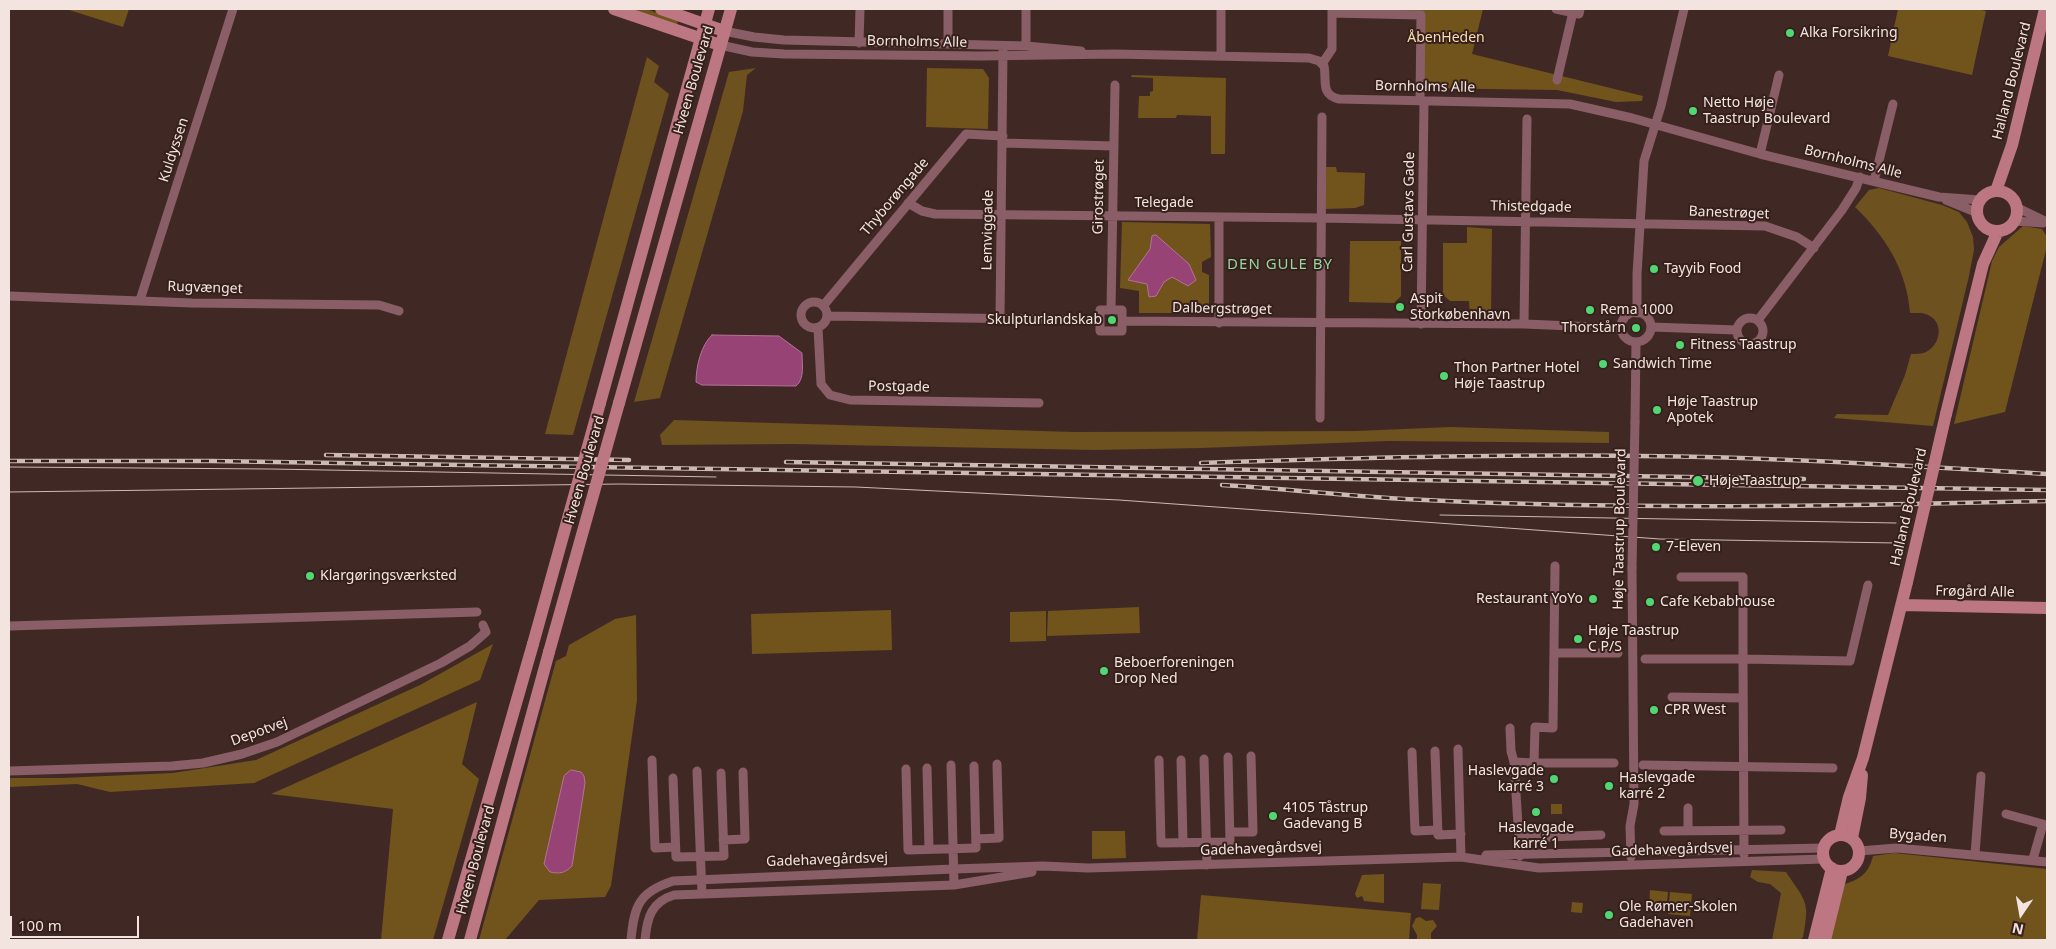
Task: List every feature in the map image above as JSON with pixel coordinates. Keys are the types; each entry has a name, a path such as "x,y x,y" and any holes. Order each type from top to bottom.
{"street":[{"name":"Kuldyssen","path":"140,300 233,9"},
{"path":"614,9 720,45"},
{"path":"661,9 724,31"},
{"name":"Hveen Boulevard","path":"448,940 533,644 709,9"},
{"name":"Hveen Boulevard","path":"470,940 730,9"},
{"path":"860,9 860,42"},
{"path":"948,9 948,44"},
{"path":"1026,9 1026,46"},
{"path":"1220,56 1221,9"},
{"path":"1556,9 1576,11 1557,80"},
{"path":"1637,312 1639,224 1644,161 1661,106 1684,9"},
{"name":"Halland Boulevard","path":"2001,191 2045,9"},
{"path":"1322,64 1332,48 1332,11"},
{"name":"Carl Gustavs Gade","path":"1332,11 1421,15 1421,324"},
{"name":"Bornholms Alle","path":"724,31 754,37 1026,46 1114,54"},
{"name":"Bornholms Alle","path":"720,45 752,52 784,54 1004,56 1114,54 1309,58 1322,64 1325,69 1326,90 1333,98 1570,104 1760,154 1874,180 1979,207"},
{"name":"Lemviggade","path":"1000,318 1003,45"},
{"path":"1760,154 1778,75"},
{"name":"Girostrøget","path":"1111,310 1114,85"},
{"path":"1874,180 1893,104"},
{"path":"1320,418 1322,117"},
{"path":"1524,324 1527,119"},
{"name":"Thyborøngade","path":"823,306 966,134 1003,140"},
{"path":"1003,140 1114,146"},
{"path":"1758,320 1814,248 1856,188 1860,177"},
{"path":"2001,191 2012,196 2017,214 2007,229 1998,231 1985,227 1981,223 1979,207 1988,193 2001,191"},
{"name":"Bornholms Alle","path":"1939,197 1979,207"},
{"name":"Telegade","path":"908,203 922,211 935,214 1422,219"},
{"path":"2017,214 2047,223"},
{"path":"1219,217 1219,323"},
{"name":"Thistedgade","path":"1422,219 1639,224"},
{"name":"Banestrøget","path":"1639,224 1765,226 1797,237 1814,248"},
{"name":"Halland Boulevard","path":"1984,264 1985,227"},
{"name":"Halland Boulevard","path":"1846,836 1849,798 1871,730 1946,414 1984,264 1998,231"},
{"name":"Rugvænget","path":"9,296 192,303 379,306 399,311"},
{"path":"816,302 823,306 827,316 825,323 818,328 806,326 801,314 810,303 816,302"},
{"path":"1100,310 1111,310 1122,310 1122,332 1100,331 1100,310"},
{"path":"1637,312 1647,317 1651,327 1645,339 1636,342 1624,337 1621,328 1624,319 1637,312"},
{"path":"827,316 1100,320"},
{"path":"1747,318 1758,320 1762,324 1764,333 1761,339 1755,343 1748,344 1742,340 1737,330 1740,322 1747,318"},
{"name":"Dalbergstrøget","path":"1122,321 1320,324 1524,324 1621,328"},
{"path":"1651,327 1737,330"},
{"name":"Postgade","path":"818,328 821,384 830,395 850,400 1039,403"},
{"name":"Høje Taastrup Boulevard","path":"1631,865 1630,826 1634,796 1632,568 1636,342"},
{"path":"1534,762 1535,727 1554,728 1555,566"},
{"path":"1681,577 1743,577 1742,766 1744,862"},
{"path":"1645,659 1850,661 1868,585"},
{"name":"Frøgård Alle","path":"1902,605 2047,608"},
{"path":"9,626 477,612"},
{"name":"Depotvej","path":"9,771 172,766 203,763 242,754 276,742 441,663 470,646 486,632 483,625"},
{"path":"1554,653 1618,653"},
{"path":"1672,697 1742,698"},
{"path":"1510,728 1520,856"},
{"path":"1458,749 1461,857"},
{"path":"1435,751 1438,835 1460,834"},
{"path":"1412,752 1415,831 1438,830"},
{"path":"1230,832 1253,832 1251,756"},
{"path":"1159,760 1161,843 1230,842 1228,757"},
{"path":"1204,759 1207,865"},
{"path":"652,760 655,848 675,847"},
{"path":"1181,760 1183,843"},
{"path":"1514,762 1614,763"},
{"path":"951,764 954,885"},
{"path":"976,839 999,838 997,764"},
{"path":"1643,765 1833,768"},
{"path":"906,769 908,850 976,848 974,766"},
{"path":"927,768 929,849"},
{"path":"697,771 702,894"},
{"path":"723,840 745,839 743,772"},
{"path":"673,778 676,857 724,856 721,773"},
{"path":"1975,854 1981,776"},
{"path":"1688,808 1688,831"},
{"path":"2006,814 2043,824 2033,859"},
{"path":"1664,831 1781,830"},
{"path":"1519,838 1601,835"},
{"path":"1824,940 1831,862 1830,839 1846,836 1857,844 1860,851 1859,858 1855,864 1831,862"},
{"name":"Bygaden","path":"1860,851 1897,848 2033,859 2047,862"},
{"name":"Gadehavegårdsvej","path":"1461,857 1475,854 1520,856 1744,850 1831,862"},
{"name":"Gadehavegårdsvej","path":"646,940 649,916 658,903 674,895 954,885 1013,874 1062,868 1461,857 1539,868 1744,862 1831,862"},
{"path":"1814,940 1831,862"},
{"name":"Gadehavegårdsvej","path":"631,940 633,919 638,904 645,895 657,887 673,881 1043,866 1062,868"}],"green space":[{"path":"66,9 129,9 123,27"},
{"path":"630,9 646,9 678,20 677,25"},
{"name":"ÅbenHeden","path":"1341,9 1483,9 1472,54 1643,96 1642,101 1616,102 1557,90 1416,88 1417,12"},
{"path":"1898,9 1976,9 1986,11 1972,75 1888,56"},
{"path":"927,68 983,69 989,78 988,129 926,127"},
{"path":"1132,75 1226,78 1225,154 1211,154 1211,116 1177,115 1176,118 1138,118 1139,96 1150,96 1150,92 1153,91 1153,78 1131,77"},
{"path":"1326,167 1336,167 1337,172 1365,173 1364,205 1355,208 1325,209"},
{"path":"1122,222 1210,224 1211,257 1202,262 1202,272 1209,275 1209,313 1139,313 1139,291 1120,288"},
{"path":"2023,226 2042,229 2047,237 2047,246 2005,412 1954,424 1992,261 1999,247"},
{"path":"1467,227 1492,229 1491,319 1470,319 1469,301 1450,301 1443,295 1443,243 1467,243"},
{"path":"1350,241 1401,241 1401,296 1394,303 1349,302"},
{"path":"1139,607 1140,633 1047,636 1048,611"},
{"path":"891,610 892,650 752,654 751,614"},
{"path":"1046,611 1046,641 1010,642 1010,612"},
{"path":"636,615 637,700 611,886 605,897 539,900 505,940 479,940 556,661 566,656 569,645 615,619"},
{"path":"493,644 480,680 254,783 110,792 77,784 9,787 9,778 62,778 173,773 256,760 420,685"},
{"path":"477,702 462,764 479,779 433,940 381,940 393,809 271,794"},
{"path":"1551,804 1562,804 1562,814 1551,814"},
{"path":"1092,831 1125,831 1126,858 1092,859"},
{"path":"1894,853 2047,869 2047,940 1827,940 1839,886 1852,882 1865,873 1873,856"},
{"path":"1384,874 1384,903 1364,901 1362,896 1357,898 1355,894 1362,875"},
{"path":"1423,883 1441,884 1439,910 1421,909"},
{"path":"1650,890 1668,892 1666,912 1649,911"},
{"path":"1670,892 1692,894 1690,916 1668,914"},
{"path":"1201,895 1411,913 1409,940 1197,940"},
{"path":"1572,902 1583,903 1582,913 1571,912"},
{"path":"1420,917 1426,921 1433,920 1437,926 1431,933 1431,940 1417,940 1417,935 1412,926 1416,918"}],"shaded area":[{"path":"647,57 659,66 654,82 669,94 573,435 545,434"},
{"path":"756,68 747,75 743,111 660,398 634,402 729,72"},
{"path":"1879,188 1942,205 1959,212 1967,222 1973,237 1974,250 1969,276 1933,426 1834,418 1837,414 1888,415 1905,375 1911,354 1923,353 1931,349 1935,345 1939,334 1937,324 1930,316 1923,313 1910,313 1904,282 1893,255 1876,230 1855,207 1869,190"},
{"path":"1156,235 1189,264 1196,280 1188,286 1172,277 1164,282 1156,296 1149,297 1147,284 1128,280 1150,249 1152,236"},
{"path":"712,335 779,336 802,353 802,371 799,383 796,386 702,385 696,382 700,357 705,344"},
{"path":"674,420 1074,432 1356,431 1451,427 1609,432 1609,443 1389,441 1095,450 792,444 662,445 660,435"},
{"path":"571,770 581,772 585,783 572,866 562,872 550,872 544,864 564,776"},
{"path":"1752,870 1786,872 1805,902 1806,916 1803,937 1800,940 1772,940 1781,893 1770,884 1758,882 1750,877"}],"tram line":[{"path":"9,467 271,469 716,477"},
{"path":"9,492 619,484 856,487 1119,500 1660,539 1896,543"},
{"path":"1440,515 1896,523"}],"railway":[{"path":"326,455 629,460"},
{"path":"1201,463 1420,457 1639,456 1792,460 2047,474"},
{"path":"9,461 211,461 2047,490"},
{"path":"786,462 1804,479"},
{"path":"1222,485 1400,499 1580,505 1814,506 2047,501"}],"place":[{"name":"Alka Forsikring","path":"1790,33"},
{"name":"Netto Høje Taastrup Boulevard","path":"1693,111"},
{"name":"Tayyib Food","path":"1654,269"},
{"name":"Aspit Storkøbenhavn","path":"1400,307"},
{"name":"Rema 1000","path":"1590,310"},
{"name":"Skulpturlandskab","path":"1112,320"},
{"name":"Thorstårn","path":"1636,328"},
{"name":"Fitness Taastrup","path":"1680,345"},
{"name":"Sandwich Time","path":"1603,364"},
{"name":"Thon Partner Hotel Høje Taastrup","path":"1444,376"},
{"name":"Høje Taastrup Apotek","path":"1657,410"},
{"name":"Høje Taastrup","path":"1698,481"},
{"name":"7-Eleven","path":"1656,547"},
{"name":"Klargøringsværksted","path":"310,576"},
{"name":"Restaurant YoYo","path":"1593,599"},
{"name":"Cafe Kebabhouse","path":"1650,602"},
{"name":"Høje Taastrup C P/S","path":"1578,639"},
{"name":"Beboerforeningen Drop Ned","path":"1104,671"},
{"name":"CPR West","path":"1654,710"},
{"name":"Haslevgade karré 3","path":"1554,779"},
{"name":"Haslevgade karré 2","path":"1609,786"},
{"name":"Haslevgade karré 1","path":"1536,812"},
{"name":"4105 Tåstrup Gadevang B","path":"1273,816"},
{"name":"Ole Rømer-Skolen Gadehaven","path":"1609,915"}],"district":[{"name":"DEN GULE BY","path":"1280,265"}]}
